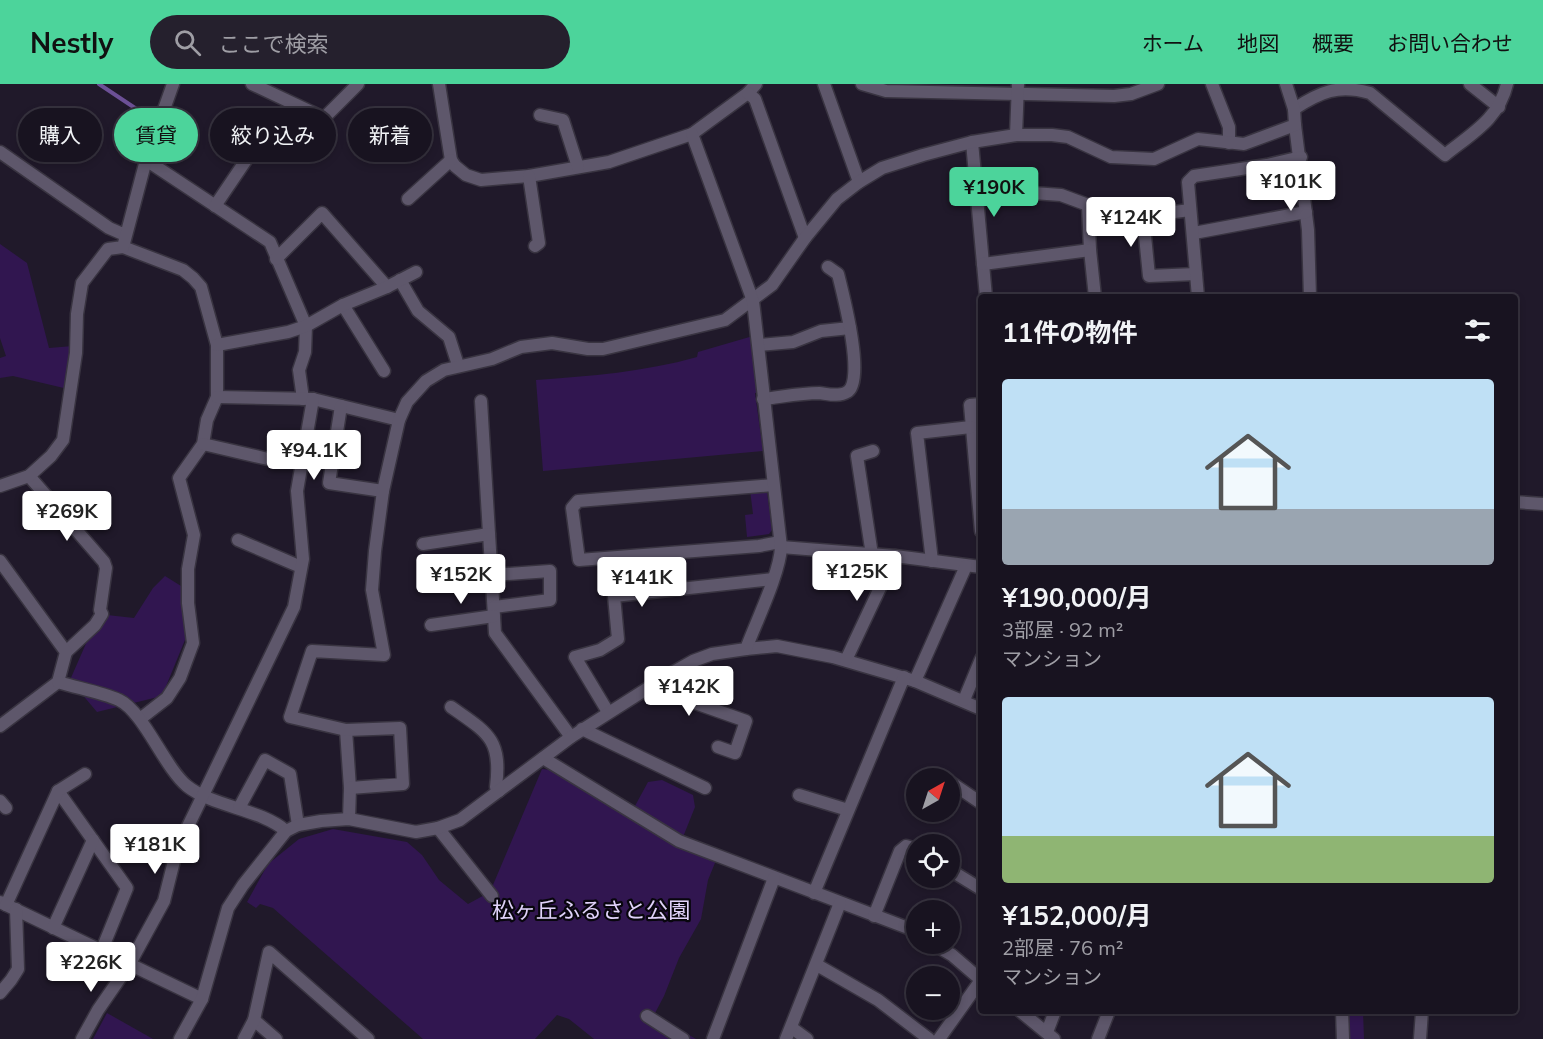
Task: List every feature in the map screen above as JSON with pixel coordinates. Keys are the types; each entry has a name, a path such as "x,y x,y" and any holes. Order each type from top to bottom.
{"street":[{"path":"164,108 173,84"},
{"path":"252,84 324,118 358,84"},
{"path":"439,84 452,160 455,166 466,175 480,180 529,176 624,158 692,134 752,88 805,238"},
{"path":"824,84 859,182"},
{"path":"862,84 886,91 1018,89 1114,96 1131,94 1154,85"},
{"path":"1212,84 1229,127 1229,143"},
{"path":"1286,84 1294,109 1300,157 1306,212 1310,294"},
{"path":"1470,84 1499,107"},
{"path":"1294,109 1322,92 1358,87 1370,93 1445,155 1480,129 1499,107 1508,84"},
{"path":"1016,135 1018,89"},
{"path":"540,115 563,120 578,167"},
{"path":"350,788 403,784 400,728 346,730 290,717 312,651 384,655 372,590 383,492 399,420 407,402 426,381 444,370 492,359 521,347 552,343 588,349 616,346 726,320 772,285 805,238 837,199 882,168 972,142 1016,135 1068,137 1111,157 1132,160 1154,159 1198,139 1253,143 1295,125"},
{"path":"692,134 753,301 781,544 781,554 773,579 746,649"},
{"path":"972,142 986,294"},
{"path":"0,152 109,228 124,241 183,270 193,278 201,287 217,345 217,397 207,420 203,444 179,478 193,528 188,569 188,603 194,643 180,678 167,698 140,720"},
{"path":"1198,294 1188,182 1194,176 1267,165 1300,157"},
{"path":"408,199 452,160"},
{"path":"0,486 29,476 51,456 63,440 76,353 77,314 82,284 108,249 124,241 145,162"},
{"path":"82,1039 98,1010 129,965 164,901 177,849 294,607 303,558 297,491 308,399 299,370 305,352 306,326 270,242 149,162"},
{"path":"215,206 245,162"},
{"path":"529,176 538,243 535,246"},
{"path":"976,189 1061,195 1088,205 1095,294"},
{"path":"1190,210 1143,216 1149,276 1196,274"},
{"path":"1194,233 1306,212"},
{"path":"276,259 322,213 387,287"},
{"path":"983,264 1090,250"},
{"path":"763,399 807,394 834,395 847,393 852,387 855,372 850,328 838,274 828,267"},
{"path":"217,345 288,332 306,326 343,305 416,272"},
{"path":"400,280 417,311 449,337 458,365"},
{"path":"343,305 384,371"},
{"path":"759,345 793,342 820,331 850,328"},
{"path":"217,397 308,399 399,420"},
{"path":"481,401 495,633 571,737"},
{"path":"978,404 970,405 978,500"},
{"path":"341,406 329,483 383,492"},
{"path":"932,561 917,433 971,427"},
{"path":"203,444 268,459"},
{"path":"872,555 857,456 873,452"},
{"path":"0,726 58,682 66,652 95,625 102,614 100,610 106,568 104,562 29,476"},
{"path":"773,484 578,501 572,508 579,560 781,544 978,567"},
{"path":"1518,501 1543,504"},
{"path":"423,544 489,534"},
{"path":"238,540 301,567"},
{"path":"846,660 896,556"},
{"path":"0,561 66,652"},
{"path":"814,893 848,810 966,566"},
{"path":"431,625 550,600 550,571 492,575"},
{"path":"608,712 575,657 600,650 618,639 614,596 773,579"},
{"path":"180,1039 202,999 228,908 243,885 286,831 298,825 349,819 416,832 438,828 460,820 582,729 693,661 712,654 777,646 846,660 910,679 978,707"},
{"path":"964,700 978,666"},
{"path":"58,682 121,701 140,720 185,785 204,797 238,808 286,831"},
{"path":"650,687 746,721 735,753 718,747"},
{"path":"451,707 489,737 496,751 498,768 496,787 499,791"},
{"path":"582,729 705,788"},
{"path":"346,730 350,788 349,819"},
{"path":"543,758 679,841 906,927"},
{"path":"238,808 265,760 290,774 298,825"},
{"path":"0,993 18,969 7,905 58,791 85,774"},
{"path":"960,789 978,801"},
{"path":"58,791 128,888 101,952"},
{"path":"799,795 848,810"},
{"path":"438,828 492,896"},
{"path":"53,928 93,840"},
{"path":"874,916 900,851 906,846"},
{"path":"960,876 978,887"},
{"path":"713,1039 774,878"},
{"path":"807,1039 789,1033 840,903"},
{"path":"7,905 202,999"},
{"path":"244,1039 254,1020 269,952 368,1039"},
{"path":"950,954 978,977"},
{"path":"817,965 878,1000 929,1039"},
{"path":"939,1039 978,984"},
{"path":"1024,1014 1051,1036 1055,1014"},
{"path":"1098,1039 1108,1014"},
{"path":"1342,1014 1343,1039"},
{"path":"1420,1039 1422,1014"},
{"path":"646,1016 683,1039"},
{"path":"254,1020 276,1039"}],"green space":[{"path":"0,244 27,263 49,348 73,346 68,389 13,376 0,378 0,358 6,356 0,338"},
{"path":"753,336 759,393 755,393 763,451 543,471 536,380 597,375 657,366 697,357 698,352"},
{"path":"763,489 767,492 772,530 769,534 747,537 745,515 753,514 750,490"},
{"path":"165,576 181,586 187,635 162,696 97,712 70,680 88,639 107,615 134,618 153,588"},
{"name":"松ヶ丘ふるさと公園","path":"542,769 551,770 629,817 648,782 662,780 693,795 695,807 683,837 719,853 708,880 701,919 679,958 654,1015 696,1039 594,1039 569,1019 557,1015 535,1039 423,1039 273,908 260,904 256,908 247,902 268,864 299,839 333,829 407,842 422,855 439,880 468,904 490,892"},
{"path":"107,1013 153,1039 93,1039"},
{"path":"1347,1014 1363,1014 1364,1039 1348,1039"}],"waterway":[{"path":"99,84 135,108"}]}
